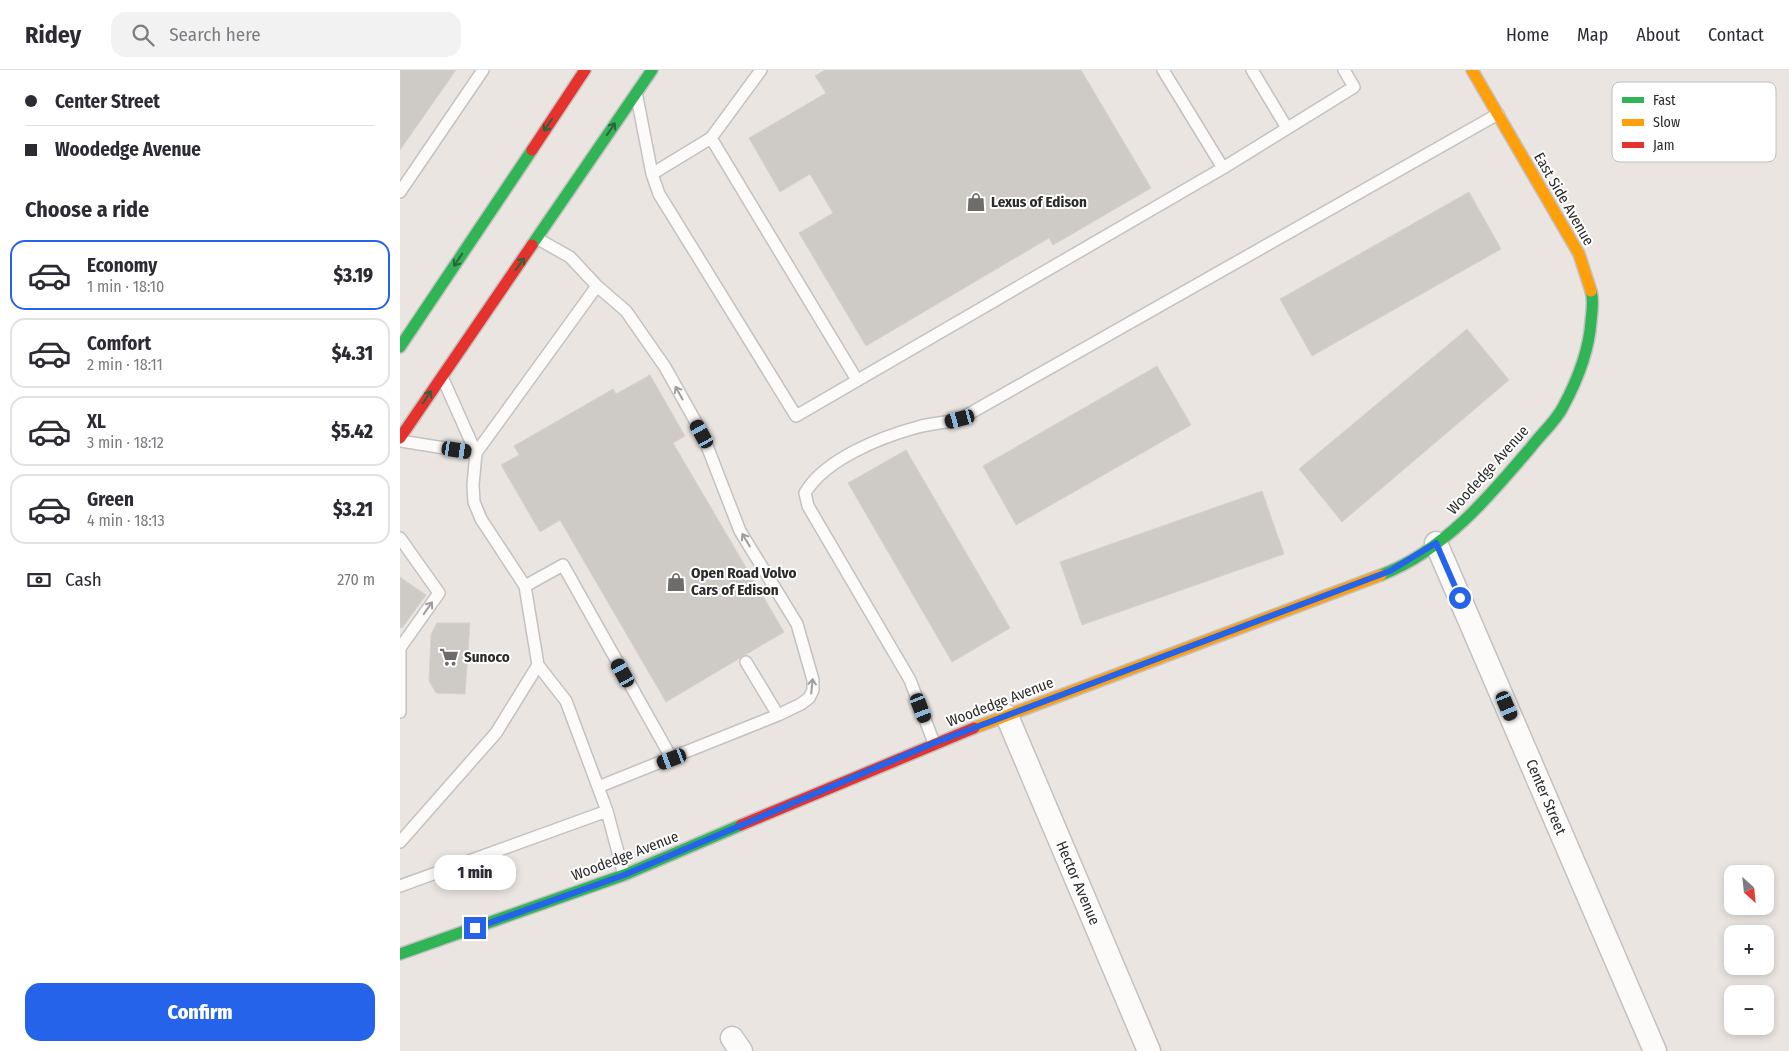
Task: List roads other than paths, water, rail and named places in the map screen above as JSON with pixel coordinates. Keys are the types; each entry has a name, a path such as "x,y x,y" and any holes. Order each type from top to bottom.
{"main road":[{"path":"400,347 585,70"},
{"path":"400,439 441,376 538,239 652,70"},
{"name":"East Side Avenue","path":"1472,70 1578,254 1593,299 1590,338 1577,376 1562,409"},
{"name":"Woodedge Avenue","path":"400,954 624,875 934,743 1390,571 1436,543 1467,520 1506,477 1562,409"}],"street":[{"name":"Center Street","path":"1436,543 1656,1051"},
{"name":"Hector Avenue","path":"1007,716 1149,1051"}],"lane":[{"path":"400,192 483,70"},
{"path":"652,174 712,138 761,70"},
{"path":"1163,70 1223,168"},
{"path":"1252,70 1287,128"},
{"path":"636,93 652,174 659,194 796,416 1223,168 1354,86 1344,70"},
{"path":"934,743 910,680 808,506 806,493 813,479 836,462 880,439 920,426 939,425 960,419 1498,114"},
{"path":"712,138 857,380"},
{"path":"538,239 570,257 626,311 665,367 702,434 740,531 797,624 813,680 813,690 809,698 801,704 672,759 598,787"},
{"path":"598,286 476,453 472,485 474,502 481,519 525,586 538,665 566,701 598,787 624,875"},
{"path":"400,319 416,322"},
{"path":"441,376 476,453"},
{"path":"400,439 476,453"},
{"path":"400,538 439,593 400,648 400,712"},
{"path":"525,586 563,565 672,759"},
{"path":"746,662 778,715"},
{"path":"400,842 496,733 538,665"},
{"path":"400,886 606,811"}],"place":[{"name":"Lexus of Edison","path":"976,202"},
{"name":"Open Road Volvo Cars of Edison","path":"676,582"},
{"name":"Sunoco","path":"449,657"}]}
